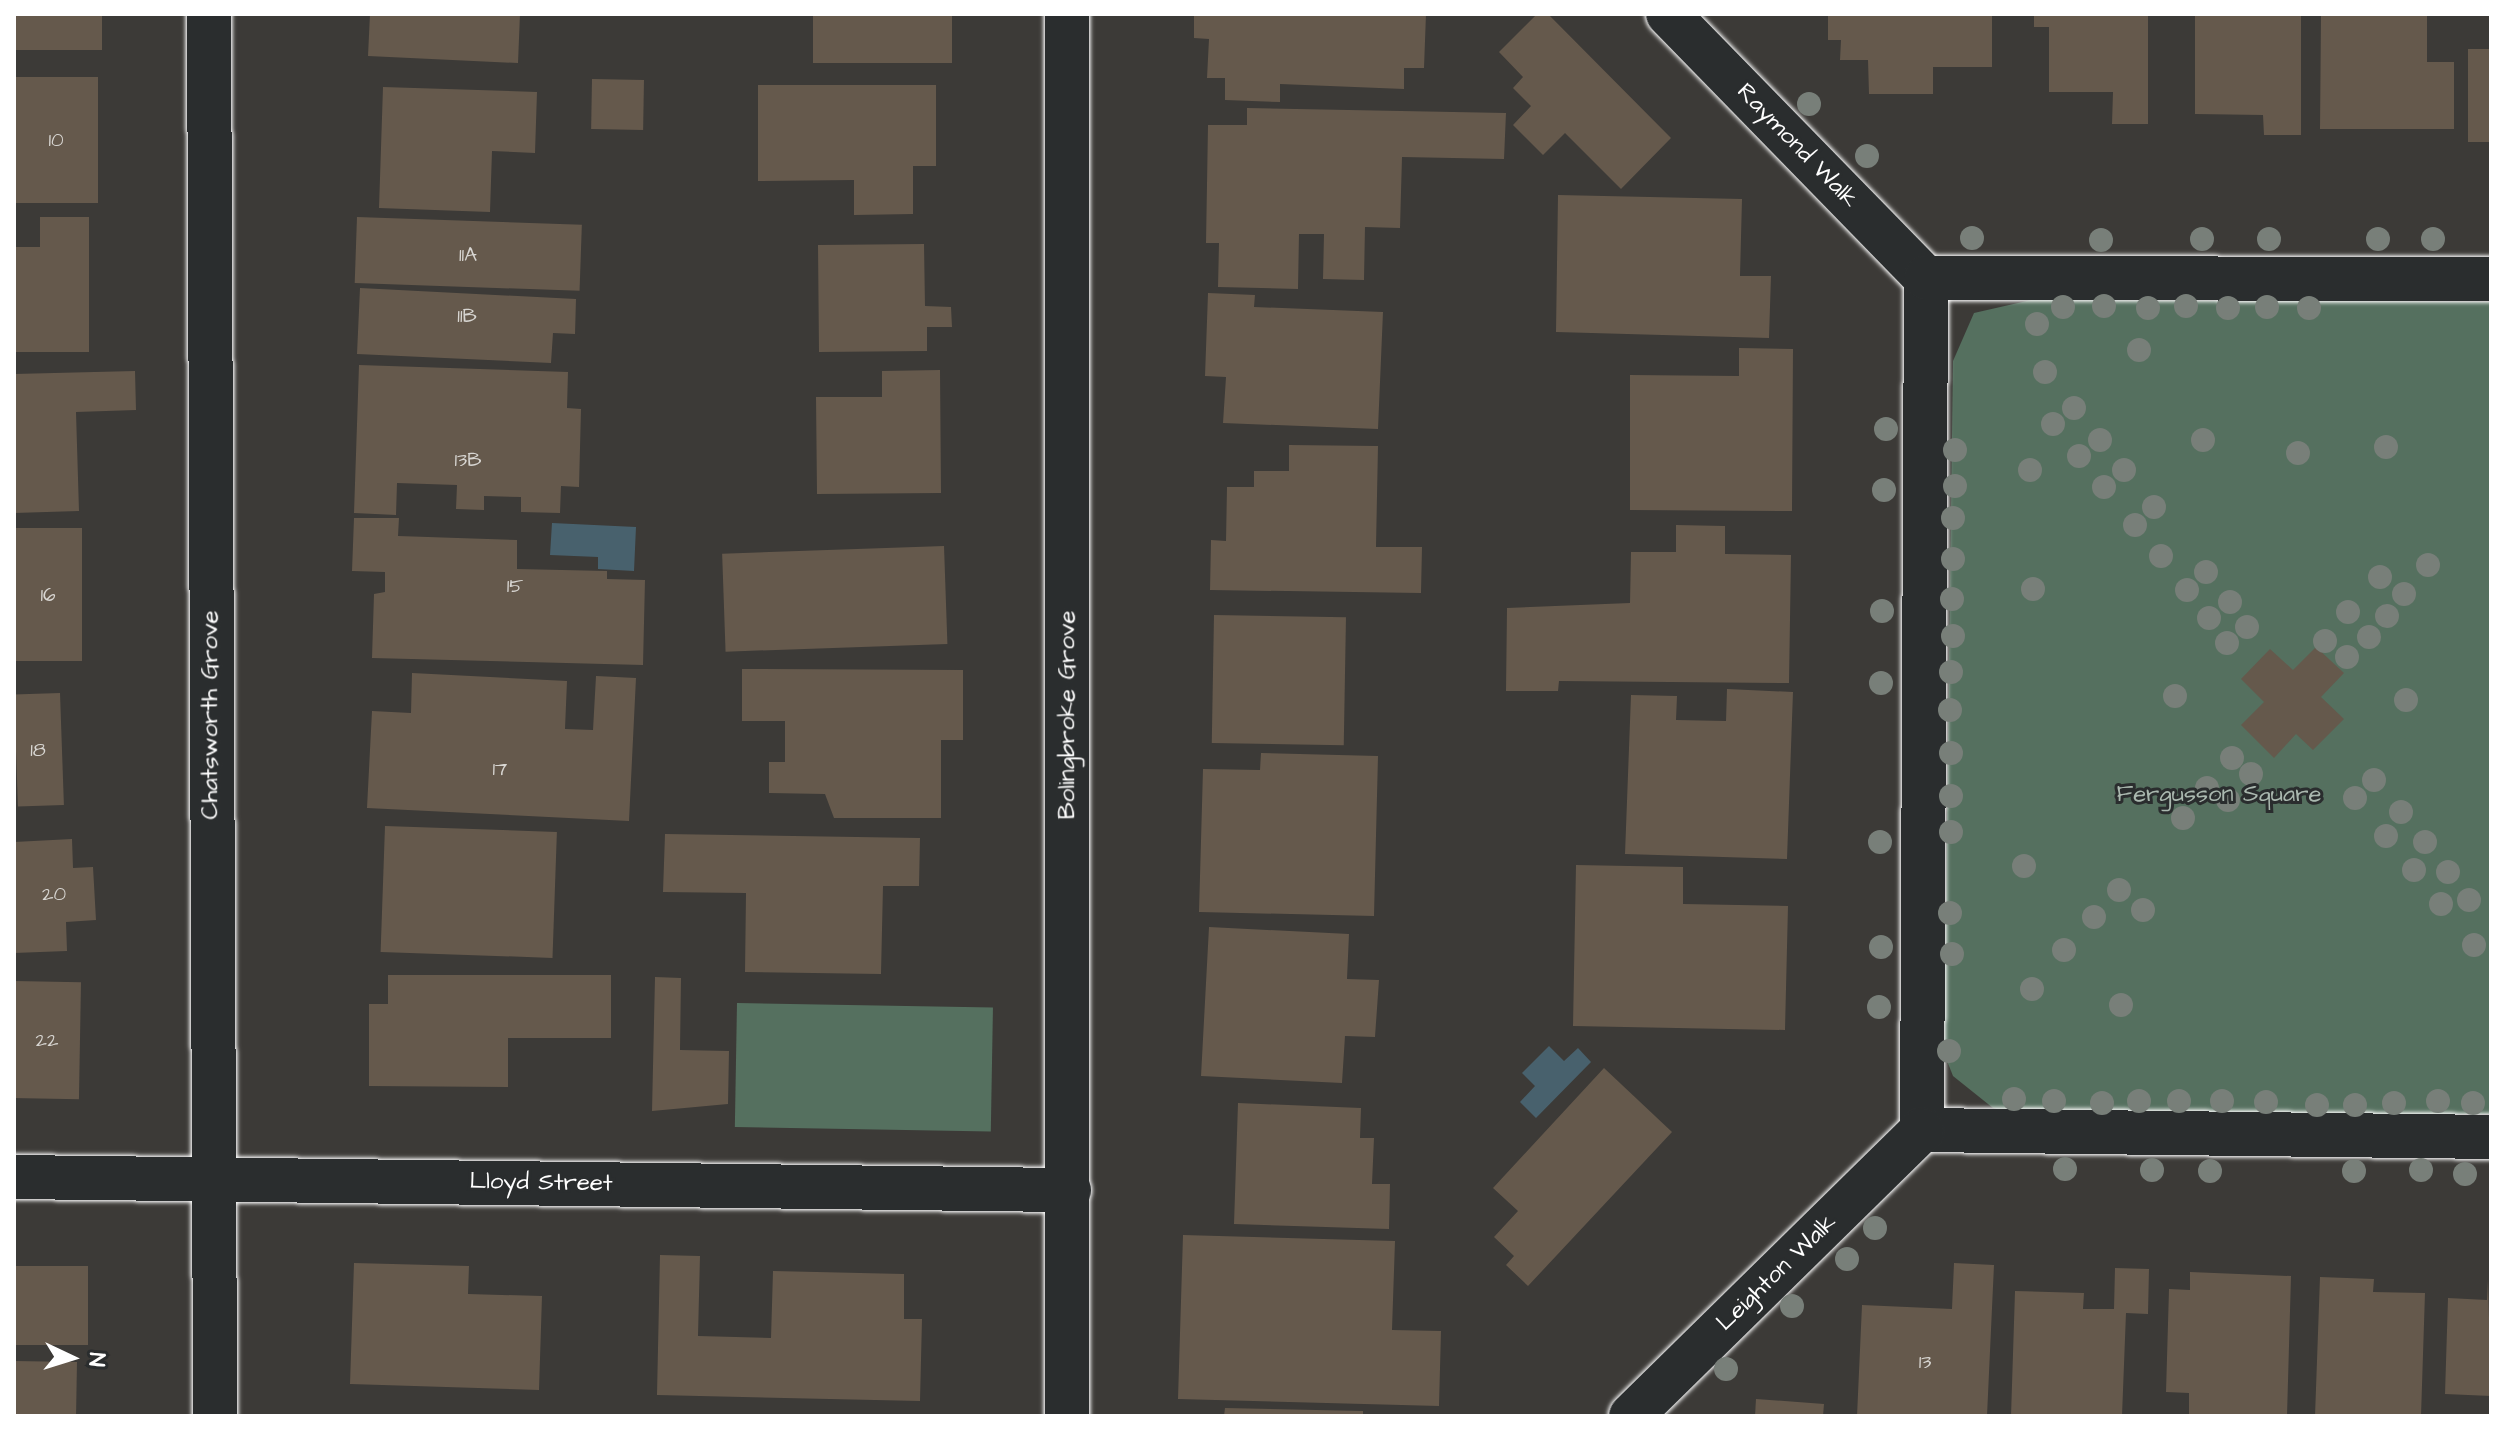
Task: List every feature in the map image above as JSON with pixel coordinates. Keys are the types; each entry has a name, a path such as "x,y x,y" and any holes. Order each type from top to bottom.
{"street":[{"name":"Chatsworth Grove","path":"209,14 215,1416"},
{"name":"Bolingbroke Grove","path":"1067,14 1067,1416"},
{"name":"Raymond Walk","path":"1668,14 1926,278"},
{"path":"2491,279 1926,278 1922,1130 2491,1137"},
{"name":"Leighton Walk","path":"1631,1416 1922,1130"},
{"name":"Lloyd Street","path":"14,1177 1069,1190"}],"green space":[{"name":"Fergusson Square","path":"2031,300 2491,302 2491,1114 2018,1115 1993,1108 1953,1076 1944,1053 1953,361 1974,313"},
{"path":"737,1003 993,1007 991,1131 735,1127"}],"water":[{"path":"552,523 636,527 634,571 598,569 598,557 550,555"},
{"path":"1549,1046 1564,1061 1578,1048 1591,1062 1536,1118 1520,1102 1535,1086 1522,1073"}],"building":[{"path":"14,14 102,14 102,50 14,50"},
{"path":"370,14 520,14 518,63 368,56"},
{"path":"813,14 952,14 952,63 813,63"},
{"path":"1194,14 1426,14 1424,68 1404,68 1404,89 1280,84 1280,102 1225,100 1225,78 1207,78 1209,39 1194,38"},
{"path":"1537,14 1548,14 1671,138 1621,189 1565,133 1543,155 1513,125 1531,106 1513,88 1523,77 1499,52"},
{"path":"1828,14 1992,14 1992,67 1933,67 1933,94 1869,94 1868,60 1840,60 1841,40 1828,40"},
{"path":"2034,14 2148,14 2148,124 2112,124 2113,92 2049,92 2049,27 2034,27"},
{"path":"2195,14 2301,14 2301,135 2264,135 2263,115 2195,114"},
{"path":"2321,14 2427,14 2427,62 2454,62 2454,129 2320,129"},
{"path":"2468,49 2491,49 2491,142 2468,142"},
{"path":"14,77 98,77 98,203 14,203"},
{"path":"592,79 644,80 643,130 591,129"},
{"path":"758,85 936,85 936,166 913,166 913,214 854,215 854,180 758,181"},
{"path":"383,87 537,92 535,153 492,151 490,212 379,208"},
{"path":"1247,108 1506,113 1504,159 1402,157 1400,228 1365,227 1364,280 1323,279 1324,234 1299,234 1298,289 1218,287 1219,243 1206,243 1208,125 1247,125"},
{"path":"1558,195 1742,199 1740,276 1771,276 1769,338 1556,332"},
{"path":"40,217 89,217 89,352 14,352 14,247 40,247"},
{"path":"357,217 582,225 580,291 355,283"},
{"path":"924,244 925,306 951,307 952,327 927,327 927,351 819,352 818,245"},
{"path":"360,288 576,299 575,334 553,333 551,363 357,354"},
{"path":"1208,293 1255,295 1254,307 1383,312 1378,429 1223,423 1226,377 1205,376"},
{"path":"1739,348 1793,349 1792,511 1630,510 1630,375 1739,376"},
{"path":"359,365 568,372 567,408 581,409 579,487 561,486 560,513 521,512 521,497 484,496 484,510 456,509 457,485 397,483 396,515 354,513"},
{"path":"940,370 941,493 817,494 816,397 882,397 882,371"},
{"path":"135,371 136,410 76,412 79,511 14,513 14,374"},
{"path":"1289,445 1378,446 1376,547 1422,547 1421,593 1210,590 1211,540 1226,541 1227,487 1254,487 1254,471 1289,471"},
{"path":"354,518 399,518 398,536 517,540 517,569 607,571 607,579 645,580 643,665 372,658 374,594 385,592 385,572 352,571"},
{"path":"1676,525 1725,526 1725,554 1791,555 1789,683 1559,681 1558,691 1506,691 1507,608 1630,603 1631,552 1676,552"},
{"path":"14,528 82,528 82,661 14,661"},
{"path":"944,546 947,644 726,652 722,554"},
{"path":"1214,615 1346,617 1344,745 1212,743"},
{"path":"2316,647 2344,673 2321,697 2344,719 2313,750 2296,734 2274,758 2241,725 2264,702 2241,679 2270,649 2293,670"},
{"path":"742,669 963,670 963,740 941,740 941,818 834,818 825,794 769,793 769,762 785,762 785,721 742,721"},
{"path":"412,673 567,681 565,729 593,730 596,676 636,678 629,821 367,808 372,711 411,713"},
{"path":"1727,689 1793,692 1787,859 1625,854 1631,695 1677,696 1676,720 1726,721"},
{"path":"60,693 64,805 18,807 14,695"},
{"path":"1261,753 1378,756 1374,916 1199,912 1203,769 1260,770"},
{"path":"385,826 557,832 552,958 381,952"},
{"path":"665,834 920,838 919,886 883,886 881,974 745,972 746,893 663,892"},
{"path":"72,839 73,868 93,867 96,920 66,922 67,951 14,953 14,842"},
{"path":"1576,865 1683,867 1683,904 1788,906 1785,1030 1573,1026"},
{"path":"1209,927 1349,934 1347,979 1379,980 1375,1037 1345,1036 1342,1083 1201,1076"},
{"path":"388,975 611,975 611,1038 508,1038 508,1087 369,1086 369,1004 388,1004"},
{"path":"655,977 681,978 680,1050 729,1051 728,1104 652,1111"},
{"path":"14,981 81,982 79,1099 14,1098"},
{"path":"1604,1068 1672,1132 1528,1286 1506,1265 1514,1256 1494,1237 1518,1211 1493,1188"},
{"path":"1238,1103 1361,1108 1360,1138 1374,1138 1372,1184 1390,1184 1389,1229 1234,1224"},
{"path":"1183,1235 1395,1241 1392,1330 1441,1331 1439,1406 1178,1399"},
{"path":"660,1255 700,1256 698,1336 771,1338 773,1271 904,1274 904,1319 922,1319 920,1401 657,1395"},
{"path":"354,1263 469,1266 468,1294 542,1296 539,1390 350,1384"},
{"path":"1954,1263 1994,1265 1987,1416 1857,1416 1862,1305 1952,1309"},
{"path":"14,1266 88,1266 88,1345 14,1345"},
{"path":"2115,1268 2149,1269 2148,1314 2126,1313 2122,1416 2011,1416 2015,1291 2084,1293 2083,1309 2114,1309"},
{"path":"2190,1272 2291,1276 2287,1416 2189,1416 2189,1393 2166,1392 2169,1289 2190,1290"},
{"path":"2320,1277 2374,1279 2373,1292 2425,1293 2421,1416 2315,1416"},
{"path":"2488,1279 2491,1396 2445,1394 2448,1298 2487,1300"},
{"path":"14,1361 77,1362 76,1416 14,1416"},
{"path":"1756,1399 1824,1404 1823,1416 1755,1416"},
{"path":"1225,1408 1363,1411 1363,1416 1224,1416"}]}
